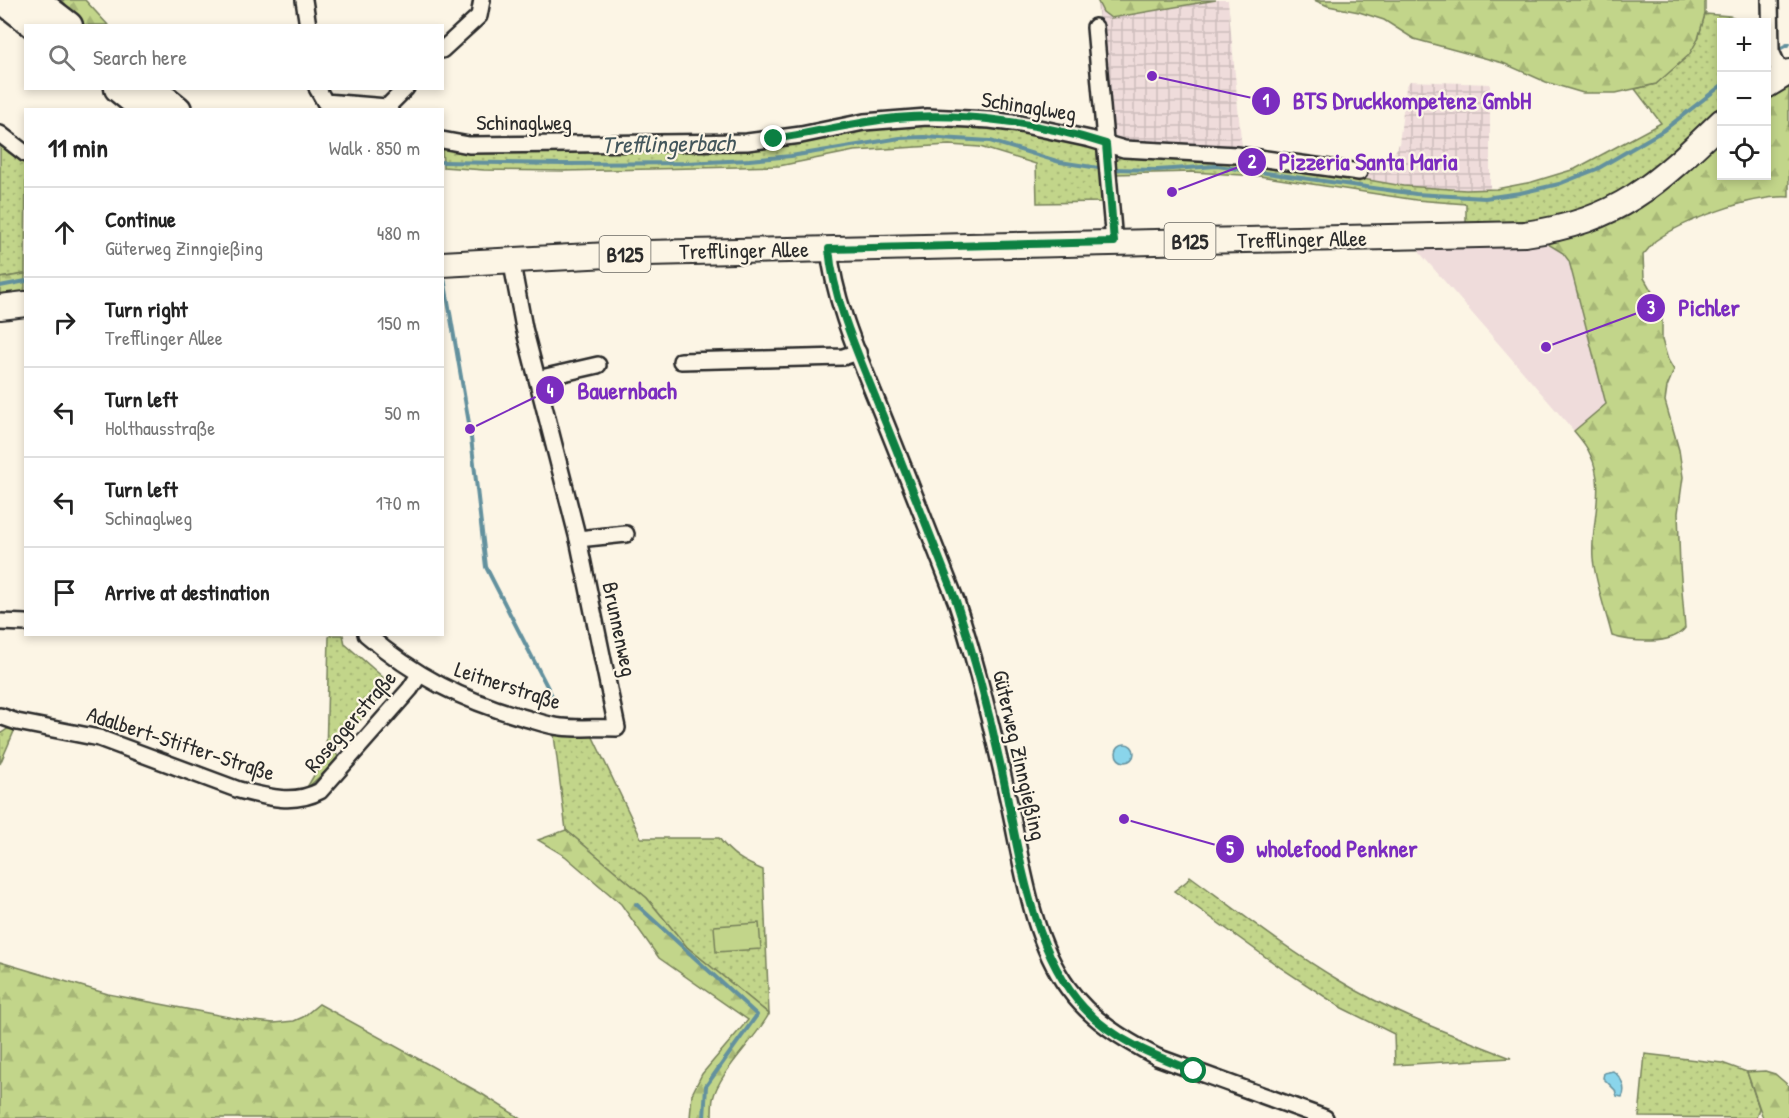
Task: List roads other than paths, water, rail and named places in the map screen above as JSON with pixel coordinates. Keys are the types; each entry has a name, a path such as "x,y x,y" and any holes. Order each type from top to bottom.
{"highway":[{"path":"4,0 34,24"},
{"path":"34,0 66,24"},
{"path":"56,0 68,24"},
{"path":"121,90 144,108"},
{"path":"152,90 175,108"}],"main road":[{"name":"Trefflinger Allee","path":"444,264 646,253 830,253 1114,242 1494,236 1550,231 1588,220 1631,200 1671,170 1717,126"},
{"path":"0,307 24,304"}],"street":[{"path":"304,0 308,24"},
{"path":"444,48 479,16 482,0"},
{"path":"1770,0 1777,70"},
{"path":"1095,27 1114,242"},
{"path":"319,90 325,102 388,108 404,90"},
{"name":"Schinaglweg","path":"444,140 469,145 747,142 801,135 864,122 927,117 990,120 1055,131 1106,151 1124,149 1197,152 1271,158 1359,172"},
{"path":"0,134 24,152"},
{"name":"Güterweg Zinngießing","path":"830,253 836,290 858,352 965,628 998,755 1037,923 1049,955 1067,987 1085,1010 1107,1028 1157,1057 1325,1118"},
{"name":"Brunnenweg","path":"511,259 524,328 578,539 617,728"},
{"path":"681,361 843,357 858,352"},
{"path":"537,379 598,365"},
{"path":"578,539 626,534"},
{"path":"0,622 24,622"},
{"name":"Leitnerstraße","path":"368,636 390,655 419,675 477,702 507,713 560,727 617,728"},
{"name":"Roseggerstraße","path":"313,795 320,791 410,689 419,675"},
{"name":"Adalbert-Stifter-Straße","path":"1,718 99,738 131,748 215,783 263,797 288,799 313,795"}],"water":[{"path":"1125,744 1131,747 1134,753 1131,759 1125,762 1119,759 1116,753 1119,747"},
{"path":"1613,1071 1622,1083 1624,1090 1622,1097 1617,1096 1615,1090 1603,1078 1604,1073"}],"waterway":[{"name":"Trefflingerbach","path":"1775,51 1789,44"},
{"name":"Trefflingerbach","path":"1112,169 1157,170 1217,166 1416,194 1485,198 1559,184 1597,169 1664,130 1717,89"},
{"name":"Trefflingerbach","path":"444,162 565,164 749,160 791,156 900,138 924,137 990,141 1060,162 1105,169"},
{"path":"444,278 470,429 486,567 553,698"},
{"name":"Trefflingerbach","path":"0,286 24,281"},
{"path":"636,904 757,1015 706,1086 704,1118"}],"place":[{"name":"BTS Druckkompetenz GmbH","path":"1152,76"},
{"name":"Pizzeria Santa Maria","path":"1172,192"},
{"name":"Pichler","path":"1546,347"},
{"name":"Bauernbach","path":"470,429"},
{"name":"wholefood Penkner","path":"1124,819"}]}
